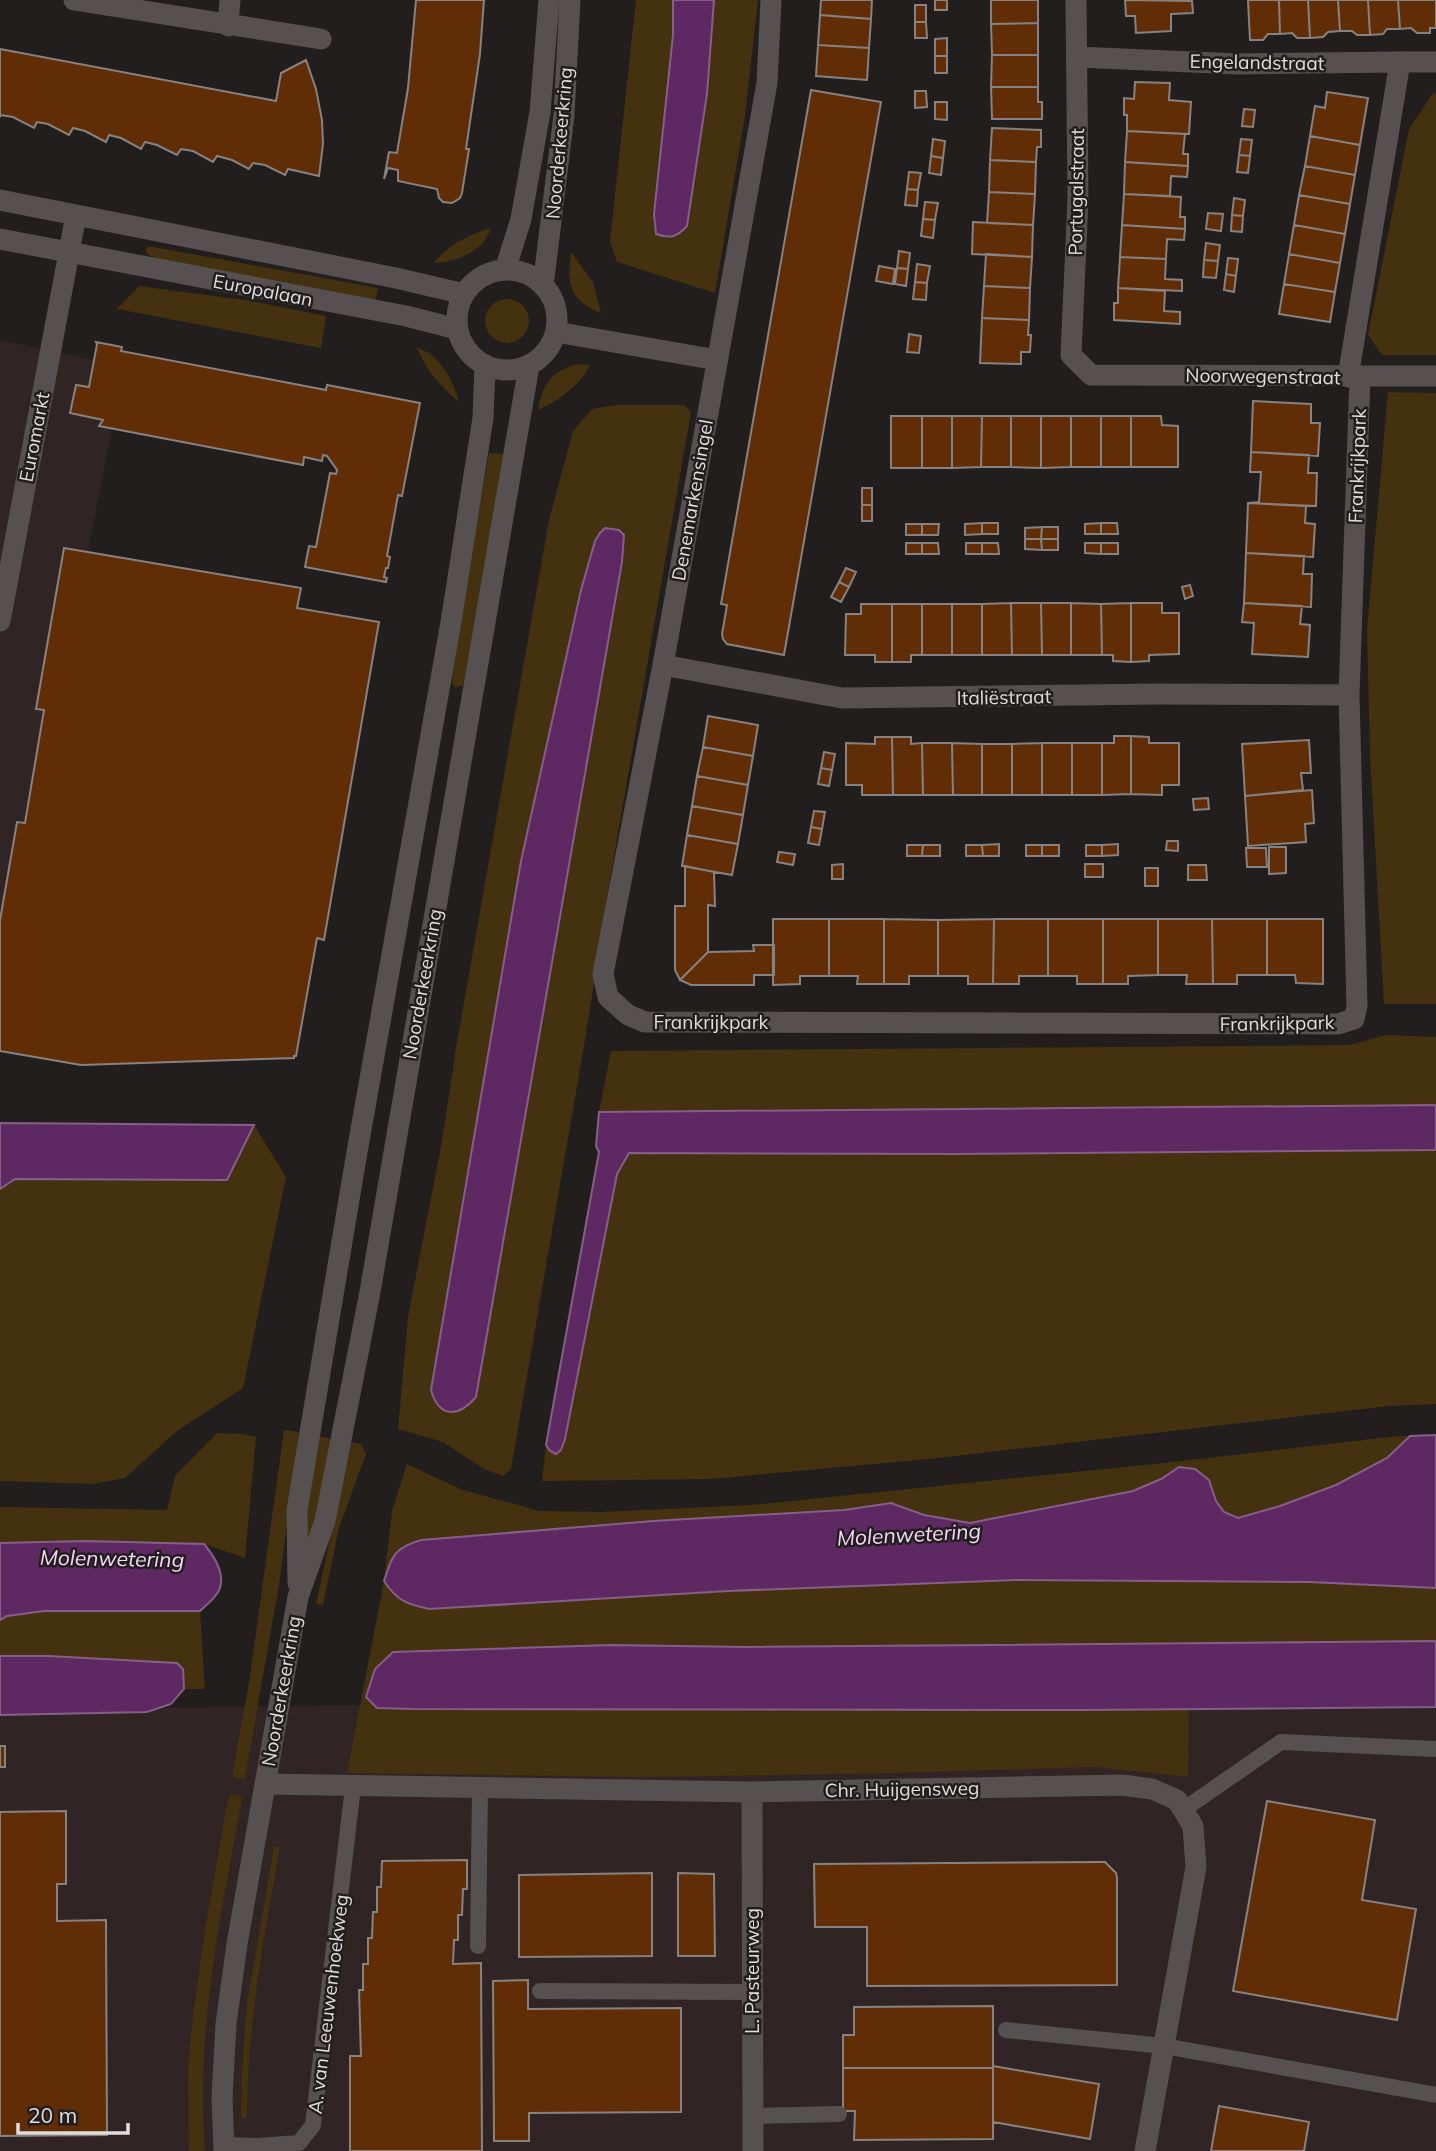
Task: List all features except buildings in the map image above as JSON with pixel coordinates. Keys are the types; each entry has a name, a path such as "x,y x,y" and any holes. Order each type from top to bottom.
{"street":[{"path":"74,0 321,39"},
{"path":"228,26 230,0"},
{"name":"Noorderkeerkring","path":"505,270 521,219 540,111 549,0"},
{"name":"Noorderkeerkring","path":"544,286 564,115 570,0"},
{"name":"Denemarkensingel","path":"608,997 603,974 663,665 767,83 771,0"},
{"name":"Portugalstraat","path":"1076,0 1078,199 1070,355 1091,374"},
{"name":"Engelandstraat","path":"1077,57 1238,64 1436,62"},
{"name":"Frankrijkpark","path":"608,997 628,1015 645,1022 1338,1024 1353,1019 1357,1006 1349,695 1354,377 1400,62"},
{"name":"Europalaan","path":"0,200 464,294"},
{"path":"69,253 76,215"},
{"name":"Europalaan","path":"0,239 406,316 457,329"},
{"name":"Euromarkt","path":"0,621 69,253"},
{"path":"505,270 526,273 544,286 556,307 557,323 549,348 543,355 529,366 507,370 485,365 467,351 457,329 457,311 464,294 481,276 505,270"},
{"path":"556,332 717,360"},
{"name":"Noorderkeerkring","path":"298,1597 297,1510 359,1138 451,622 483,418 485,365"},
{"name":"Noorderkeerkring","path":"265,1784 298,1597 325,1521 368,1304 529,366"},
{"name":"Noorwegenstraat","path":"1091,374 1436,376"},
{"name":"Italiëstraat","path":"663,665 842,698 1159,694 1349,695"},
{"name":"Chr. Huijgensweg","path":"265,1784 752,1792 1122,1785 1152,1789 1177,1800 1183,1810"},
{"name":"A. van Leeuwenhoekweg","path":"224,2148 222,2097 226,2024 265,1784"},
{"name":"L. Pasteurweg","path":"752,1792 753,2151"},
{"path":"1145,2151 1196,1867 1193,1826 1183,1810"}],"lane":[{"path":"1183,1810 1281,1742 1436,1749"},
{"name":"A. van Leeuwenhoekweg","path":"224,2148 299,2143 313,2125 354,1787"},
{"path":"478,1945 480,1788"},
{"path":"540,1991 753,1992"},
{"path":"1006,2030 1164,2046 1436,2095"},
{"path":"753,2116 839,2114"}],"shaded area":[{"path":"636,0 673,0 673,35 707,94 714,0 758,0 745,116 715,293 617,262 610,241"},
{"path":"1436,92 1436,355 1382,355 1368,335 1409,129"},
{"path":"491,228 482,243 468,254 434,263 446,250 460,241"},
{"path":"148,246 378,288 375,304 177,267 147,254"},
{"path":"571,252 593,282 601,313 582,303 572,290"},
{"path":"139,286 252,301 326,316 321,348 117,309"},
{"path":"507,299 522,306 529,321 522,336 507,343 492,336 485,321 492,306"},
{"path":"0,340 124,367 0,1002"},
{"path":"417,348 439,362 453,385 459,402 435,378"},
{"path":"577,364 590,365 568,392 538,410 550,380 561,371"},
{"path":"1388,392 1436,393 1436,1004 1384,1004 1370,756 1367,629"},
{"path":"617,405 684,405 691,412 511,1469 503,1476 484,1469 443,1442 398,1429 408,1317 442,1141 549,520 573,431 592,409","holes":["600,533 624,534 622,562 476,1397 466,1409 431,1390 521,861 581,590 595,541"]},
{"path":"489,453 505,454 472,646 463,686 455,687 452,683 454,658"},
{"path":"1386,1035 1436,1037 1436,1105 599,1112 611,1051 1350,1045"},
{"path":"254,1125 286,1177 243,1388 177,1431 125,1478 92,1484 0,1481 0,1189 15,1179 227,1180"},
{"path":"1436,1150 1436,1404 1389,1406 929,1459 711,1479 542,1481 546,1445 599,1152 953,1154"},
{"path":"284,1430 299,1432 279,1585 245,1779 236,1778 232,1776 249,1683"},
{"path":"217,1433 256,1437 245,1558 204,1544 86,1541 0,1543 0,1507 167,1510 175,1476"},
{"path":"317,1436 333,1439 327,1474 309,1541 304,1541 310,1481"},
{"path":"1410,1436 1387,1458 1336,1485 1238,1518 1224,1512 1216,1501 1209,1479 1195,1469 1179,1467 1161,1479 1133,1491 970,1523 924,1515 891,1503 844,1510 653,1521 421,1540 728,1591 1016,1580 1309,1582 1436,1588 1436,1641 747,1647 611,1645 375,1669 366,1697 412,1709 1189,1709 1188,1777 1095,1767 650,1777 347,1773 384,1581 392,1511 407,1464 460,1489 539,1511 601,1512 751,1505"},
{"path":"351,1442 361,1444 366,1454 339,1528 323,1605 316,1604"},
{"path":"44,1611 200,1611 205,1689 184,1689 183,1669 177,1663 0,1655 0,1620 7,1616"},
{"path":"1436,1665 1436,2151 0,2151 0,1710 557,1703"},
{"path":"232,1795 238,1795 242,1799 218,1930 207,2018 203,2107 205,2151 189,2151 188,2067 192,2023 206,1923 228,1799"},
{"path":"274,1846 280,1847 253,2016 247,2118 241,2118 247,2003"}],"water":[{"path":"673,0 714,0 707,94 687,226 680,233 669,237 656,234 654,214 673,35"},
{"path":"605,528 619,530 624,535 622,562 476,1397 462,1409 450,1412 439,1406 431,1390 521,861 581,590 595,541"},
{"path":"1436,1105 1436,1150 953,1154 629,1153 617,1174 565,1439 561,1450 556,1454 546,1445 599,1152 596,1146 599,1112"},
{"path":"0,1123 254,1125 227,1180 15,1179 0,1189"},
{"name":"Molenwetering","path":"1436,1435 1436,1588 1309,1582 1016,1580 728,1591 429,1609 403,1601 384,1581 395,1554 405,1546 421,1540 653,1521 844,1510 891,1503 924,1515 970,1523 1133,1491 1161,1479 1179,1467 1195,1469 1209,1480 1216,1501 1224,1512 1238,1518 1336,1485 1387,1458 1410,1436"},
{"name":"Molenwetering","path":"86,1541 204,1544 219,1568 220,1589 200,1611 44,1611 7,1616 0,1620 0,1543"},
{"path":"1436,1641 1436,1707 1081,1710 412,1709 377,1708 366,1697 375,1669 393,1652 611,1645 747,1647"},
{"path":"0,1656 177,1663 183,1669 184,1689 171,1704 147,1712 0,1715"}]}
